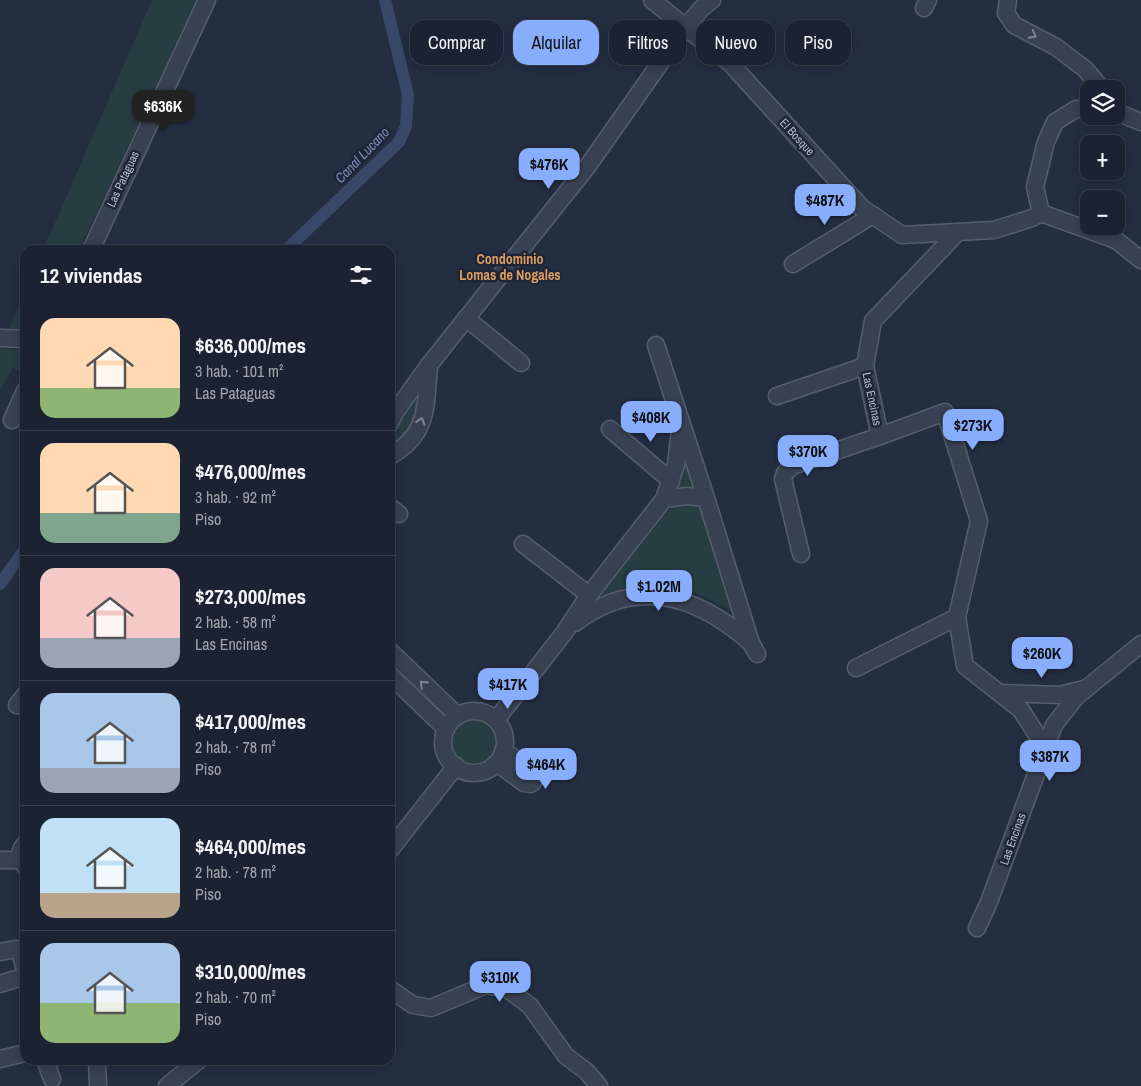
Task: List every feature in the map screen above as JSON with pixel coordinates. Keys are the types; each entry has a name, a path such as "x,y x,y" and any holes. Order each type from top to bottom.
{"street":[{"name":"Las Pataguas","path":"93,245 207,0"},
{"name":"El Bosque","path":"652,0 676,20"},
{"path":"686,27 700,9 712,0"},
{"path":"1008,0 1006,13 1014,25 1056,47 1084,69 1094,80"},
{"name":"El Bosque","path":"686,29 731,64 862,208 902,235 994,230 1032,218 1041,213"},
{"path":"395,414 429,365 587,168 659,65"},
{"path":"1080,108 1076,108 1055,122 1046,142 1035,186 1041,213 1116,240 1141,260"},
{"path":"1125,115 1141,122"},
{"path":"793,264 873,216"},
{"name":"Las Encinas","path":"958,232 872,321 865,366 880,436 945,412 979,521 957,617 966,666 1020,710 1046,749"},
{"path":"466,318 521,362"},
{"path":"0,338 20,338"},
{"path":"564,633 582,617 602,606 635,597 656,596 677,599 700,607 723,621 754,648 656,345"},
{"path":"395,452 414,438 422,421 429,365"},
{"path":"776,396 865,366"},
{"path":"12,420 20,403"},
{"path":"496,720 564,633 589,595 664,499 676,465 680,421"},
{"path":"610,429 671,481"},
{"path":"801,554 783,479 786,473 792,466 880,436"},
{"path":"664,499 687,496 706,498"},
{"path":"523,544 589,595"},
{"path":"856,668 957,617"},
{"name":"Las Encinas","path":"977,928 989,902 1054,725 1076,697 1141,644"},
{"path":"395,662 458,716"},
{"path":"395,681 446,729"},
{"name":"Las Encinas","path":"1000,693 1059,695 1086,688"},
{"path":"475,711 486,714 496,720 504,735 500,757 488,769 477,772 466,771 456,766 448,758 443,740 446,729 458,716 475,711"},
{"path":"395,844 456,766"},
{"path":"0,860 20,858"},
{"path":"0,952 16,949 20,952"},
{"path":"0,984 20,978"},
{"path":"395,992 413,1005 431,1008 486,985 506,988 530,1006 566,1056 586,1071 599,1086"},
{"path":"0,1059 20,1054"},
{"path":"47,1065 52,1079"},
{"path":"97,1065 98,1086"},
{"path":"167,1086 193,1065"}],"green space":[{"path":"152,0 197,0 81,245 45,245"},
{"path":"20,304 20,329 9,329"},
{"path":"0,349 20,350 20,371 13,368 0,390"},
{"path":"415,400 418,401 411,428 395,444 395,424"},
{"path":"684,461 694,489 679,489 677,487"},
{"path":"690,505 702,508 735,613 710,599 669,587 641,586 626,588 600,596 666,512 676,506"},
{"path":"474,716 484,718 492,723 497,731 499,741 497,751 492,759 484,764 474,766 464,764 456,759 451,751 449,741 451,731 456,723 464,718"}],"waterway":[{"name":"Canal Lucano","path":"291,245 399,142 406,126 408,95 385,0"},
{"name":"Canal Lucano","path":"0,584 20,556"}],"district":[{"name":"Condominio Lomas de Nogales","path":"510,268"}]}
